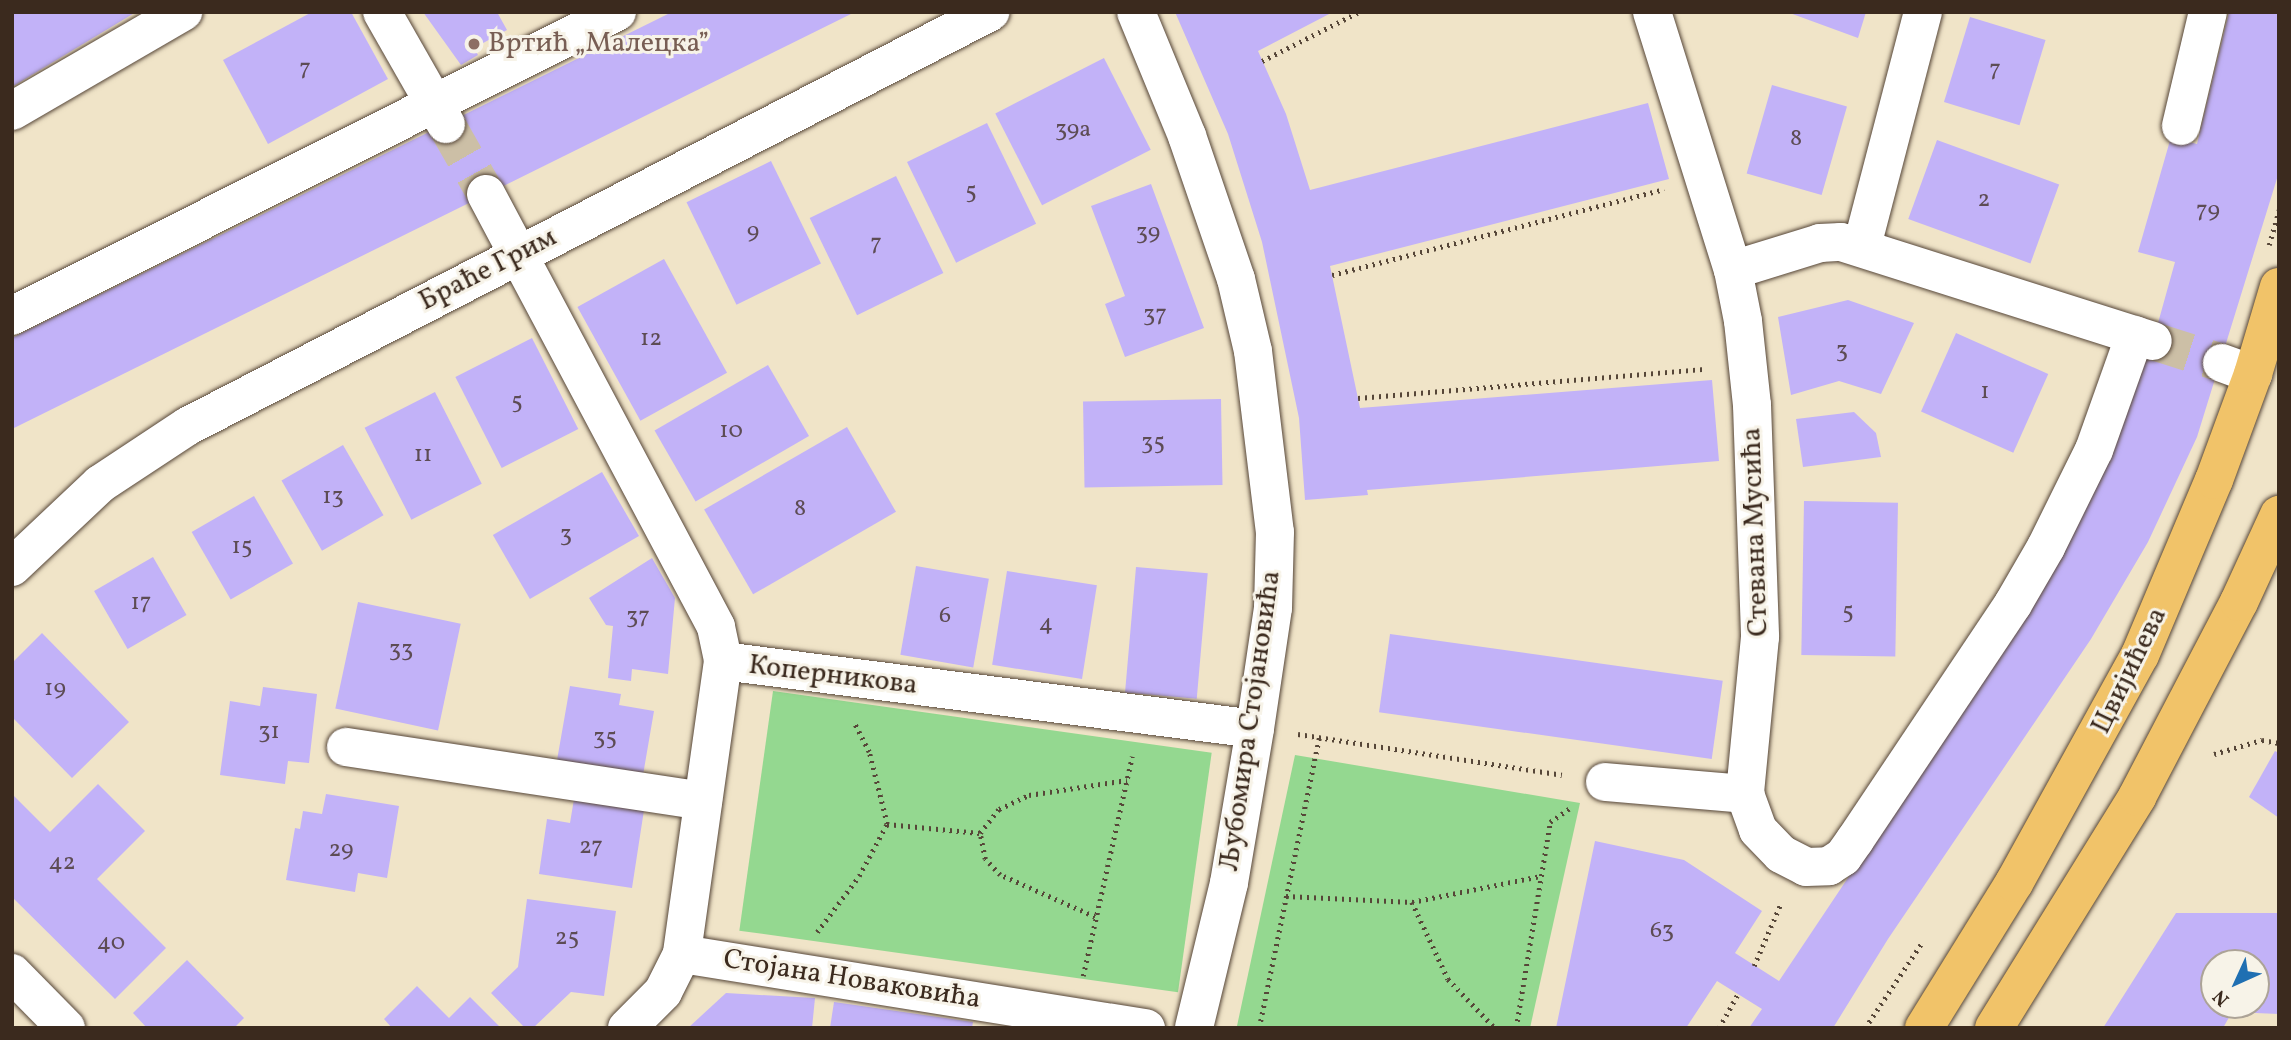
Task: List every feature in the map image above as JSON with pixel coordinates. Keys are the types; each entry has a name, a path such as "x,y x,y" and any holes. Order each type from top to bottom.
{"main road":[{"name":"Цвијићева","path":"1924,1028 2021,872 2140,655 2178,574 2237,368 2272,273"},
{"path":"1994,1028 2137,797 2239,602 2279,514"}],"street":[{"path":"12,111 183,12"},
{"path":"382,12 441,115"},
{"path":"12,316 441,115 617,12"},
{"name":"Браће Грим","path":"12,567 73,506 146,451 517,254 990,12"},
{"name":"Љубомира Стојановића","path":"1136,12 1217,214 1254,351 1275,532 1273,608 1255,729 1229,883 1194,1028"},
{"name":"Стевана Мусића","path":"1652,12 1733,270 1748,365 1760,637 1745,794"},
{"path":"1862,246 1923,12"},
{"path":"2181,126 2208,12"},
{"name":"Коперникова","path":"486,194 716,627 723,661 1255,729"},
{"path":"1605,782 1745,794 1758,830 1781,854 1806,867 1837,862 1902,771 2046,548 2144,338 1862,246 1820,243 1733,270"},
{"path":"626,1028 663,992 681,954 723,661"},
{"path":"346,747 703,801"},
{"name":"Стојана Новаковића","path":"681,954 1146,1028"},
{"path":"12,973 66,1028"}],"path":[{"path":"1262,61 1359,12"},
{"path":"1332,275 1705,178"},
{"path":"2272,273 2279,209"},
{"path":"1358,398 1748,365"},
{"path":"786,971 859,876 887,824 869,752 851,716 815,674"},
{"path":"1075,1015 1094,917 1143,714"},
{"path":"1255,729 1605,782"},
{"path":"1259,1028 1319,737"},
{"path":"2214,754 2262,740 2279,743"},
{"path":"1094,917 1000,875 985,859 981,834 999,809 1029,795 1126,780"},
{"path":"1516,1028 1550,822 1605,782"},
{"path":"887,824 981,834"},
{"path":"1754,966 1781,909 1781,854"},
{"path":"1286,896 1412,902 1541,876"},
{"path":"1412,902 1448,979 1495,1028"},
{"path":"1865,1028 1925,938"},
{"path":"1719,1028 1738,994"}],"green space":[{"path":"773,691 1212,753 1178,992 739,931"},
{"path":"1295,755 1580,803 1530,1028 1237,1026"}],"building":[{"path":"12,12 136,12 12,87"},
{"path":"312,12 351,12 388,79 268,144 223,60"},
{"path":"423,12 497,12 507,30 474,48 478,55 461,65"},
{"path":"672,12 855,12 12,429 12,338"},
{"path":"1175,12 1333,12 1258,51 1286,114 1310,190 1648,103 1669,179 1330,266 1360,408 1712,380 1719,461 1367,490 1368,495 1305,500 1299,418 1262,242 1228,134"},
{"path":"1787,12 1866,12 1858,38"},
{"path":"2229,12 2279,12 2279,172 2197,437 2148,542 2091,639 1888,939 1833,1028 1749,1028 1762,1009 1717,981 1686,1028 1556,1028 1595,841 1684,860 1762,911 1735,953 1779,981 1900,800 2153,341 2175,262 2138,252 2171,137 2197,144"},
{"path":"1970,17 2046,40 2020,125 1944,102"},
{"path":"1104,58 1151,150 1042,205 995,113"},
{"path":"1772,85 1847,106 1822,195 1747,173"},
{"path":"987,123 1036,224 956,263 907,162"},
{"path":"1937,140 2059,184 2030,263 1908,219"},
{"path":"771,161 821,263 736,305 687,202"},
{"path":"896,176 943,273 857,315 810,218"},
{"path":"1151,184 1204,328 1125,357 1105,304 1125,296 1091,206"},
{"path":"664,259 727,373 640,421 577,307"},
{"path":"1848,300 1914,323 1881,394 1839,381 1791,395 1778,317"},
{"path":"1956,333 2048,374 2013,453 1921,412"},
{"path":"532,338 578,429 502,468 455,377"},
{"path":"768,365 809,436 696,502 655,430"},
{"path":"435,392 482,484 411,520 365,428"},
{"path":"1221,399 1223,485 1085,487 1083,401"},
{"path":"1854,412 1876,433 1881,457 1803,467 1796,419"},
{"path":"847,427 896,512 753,594 704,510"},
{"path":"343,445 384,515 322,551 282,480"},
{"path":"602,472 639,536 530,599 493,535"},
{"path":"254,496 293,564 231,600 192,532"},
{"path":"1804,501 1898,503 1895,657 1801,655"},
{"path":"153,557 186,615 128,649 94,591"},
{"path":"652,558 675,598 668,674 632,669 631,681 608,678 613,626 606,625 589,598"},
{"path":"916,566 989,579 973,667 900,655"},
{"path":"1136,567 1208,573 1197,699 1125,693"},
{"path":"1007,571 1097,585 1082,679 992,665"},
{"path":"358,602 461,624 438,730 335,709"},
{"path":"42,633 129,722 72,778 12,717 12,663"},
{"path":"1390,634 1723,681 1712,759 1379,712"},
{"path":"570,686 621,694 619,705 654,711 642,781 556,766"},
{"path":"263,687 317,694 309,763 288,761 285,784 220,775 230,701 260,706"},
{"path":"2275,751 2279,753 2279,818 2249,797"},
{"path":"98,784 145,831 97,879 166,948 115,999 12,897 12,794 50,832"},
{"path":"326,794 399,806 387,878 358,873 355,892 286,880 295,828 300,829 303,811 322,814"},
{"path":"574,799 644,810 632,888 539,874 547,819 570,823"},
{"path":"527,899 616,911 604,996 571,992 533,1028 525,1028 491,993 518,967"},
{"path":"2176,913 2279,913 2279,1014 2270,1014 2270,949 2200,949 2200,1019 2228,1019 2223,1028 2103,1028"},
{"path":"187,960 244,1018 234,1028 147,1028 133,1013"},
{"path":"417,986 449,1018 470,997 501,1028 392,1028 384,1019"},
{"path":"726,993 815,998 812,1028 688,1028"},
{"path":"834,1002 973,1022 972,1028 830,1028"}],"tunnel":[{"path":"446,124 486,194"},
{"path":"2153,341 2222,363"}],"place":[{"name":"Вртић „Малецка”","path":"474,44"}]}
